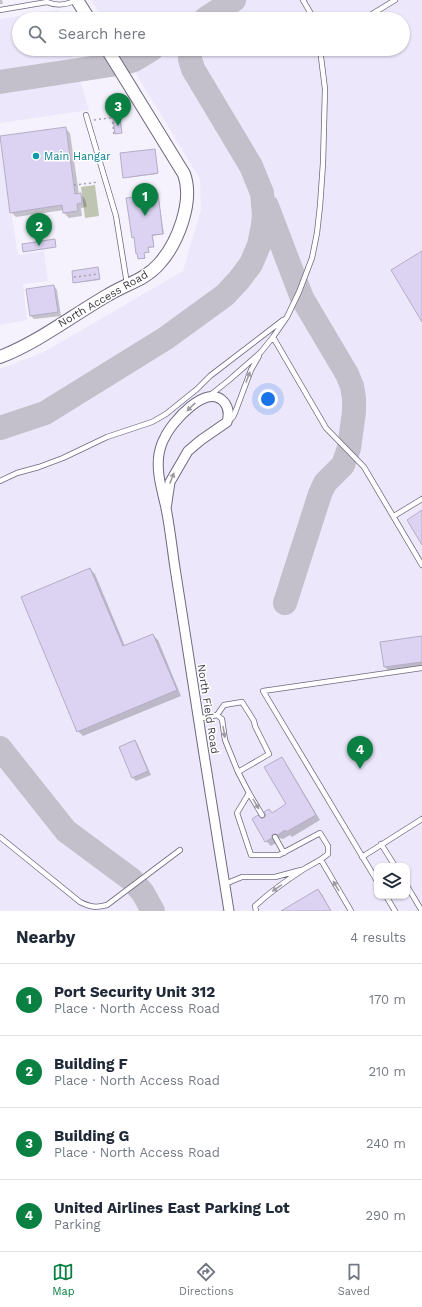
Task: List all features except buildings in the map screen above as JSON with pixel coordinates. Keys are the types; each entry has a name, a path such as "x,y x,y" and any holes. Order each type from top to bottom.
{"street":[{"path":"76,0 84,12"},
{"name":"North Access Road","path":"0,357 31,342 107,295 145,277 170,250 182,222 188,190 184,174 111,56"},
{"path":"208,396 218,397 226,404 229,411 227,422"},
{"name":"North Field Road","path":"208,396 196,402 174,423 165,437 159,454 159,474 166,509 197,719 229,911"},
{"name":"North Field Road","path":"166,509 170,482 188,451 227,422"}],"lane":[{"path":"0,10 25,7 47,1 54,5 71,3 76,0"},
{"path":"303,0 310,12"},
{"path":"375,12 395,0"},
{"path":"227,422 233,417 251,370 261,352 286,318 304,280 312,258 318,233 321,192 325,89 321,56"},
{"path":"86,118 116,216 127,285"},
{"path":"0,481 18,473 63,458 107,437 152,422 166,414 197,389 210,376 286,318"},
{"path":"273,337 326,428 364,467 422,565"},
{"path":"208,396 228,381 261,352"},
{"path":"394,516 422,499"},
{"path":"374,876 263,691 422,668"},
{"path":"197,719 217,715 224,705 242,702 254,721 269,754 238,772"},
{"path":"217,715 222,719 225,740 238,772 262,816"},
{"path":"249,793 237,813 251,855 279,854 320,833 328,846 328,854 270,893 255,906 256,911"},
{"path":"362,856 422,819"},
{"path":"0,837 80,902 91,907 107,905 180,850"},
{"path":"275,837 284,852"},
{"path":"382,844 393,863"},
{"path":"321,860 351,911"},
{"path":"225,884 242,877 275,877 304,869"},
{"path":"410,891 422,911"},
{"path":"388,899 395,911"}],"path":[{"path":"112,117 114,136"},
{"path":"86,118 116,117 116,119"},
{"path":"74,185 105,181"},
{"path":"74,277 99,274"}],"shaded area":[{"path":"91,0 422,0 422,911 0,911 0,369 44,352 183,271 201,210 200,179 125,56 410,56 410,12 99,12"},
{"path":"58,10 59,12 45,12"},
{"path":"12,17 12,56 72,56 89,110 0,123 0,19"},
{"path":"0,142 18,255 44,251 48,281 23,284 27,320 0,325"}],"green space":[{"path":"95,185 99,216 85,218 81,187"}],"taxiway":[{"path":"216,12 234,0"},
{"path":"0,82 124,63 141,56"},
{"path":"0,428 45,413 166,338 225,295 251,264 259,245 263,225 264,215 262,193 251,166 193,69 190,56"},
{"path":"267,206 302,298 347,374 352,386 354,398 354,412 349,448 343,465 325,483 320,494 285,603"},
{"path":"0,748 66,831 132,880 143,893 153,911"}],"place":[{"name":"Building G","path":"118,126"},
{"name":"Main Hangar","path":"36,156"},
{"name":"Port Security Unit 312","path":"145,216"},
{"name":"Building F","path":"39,246"},
{"name":"United Airlines East Parking Lot","path":"360,769"}]}
